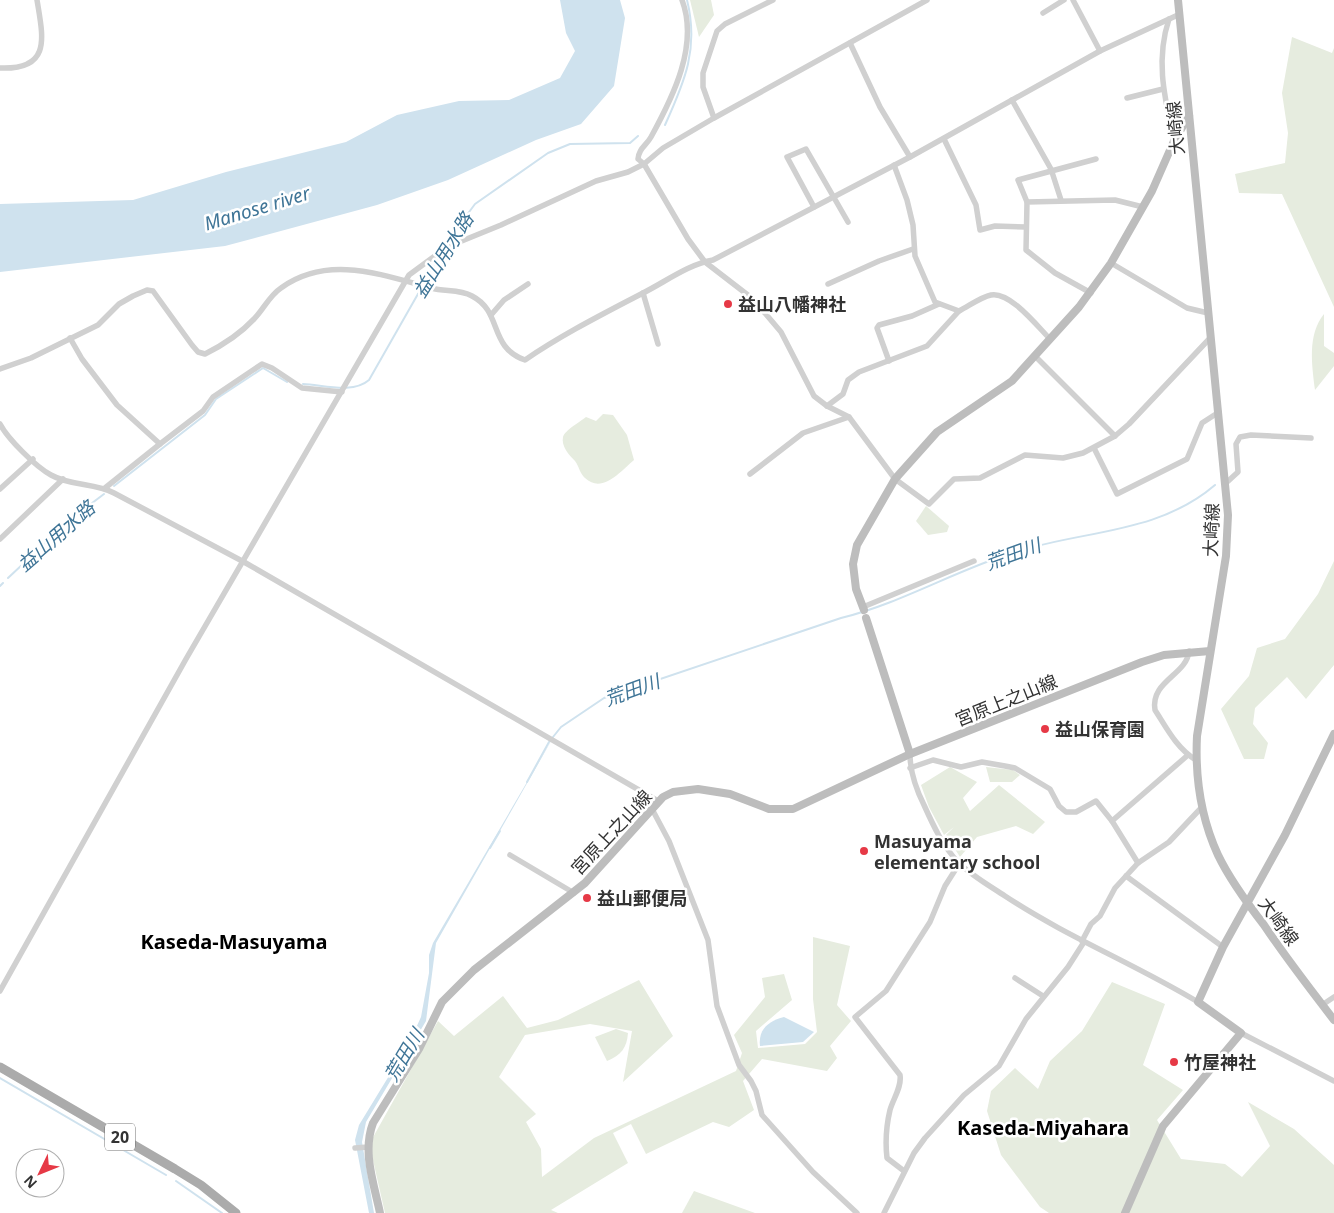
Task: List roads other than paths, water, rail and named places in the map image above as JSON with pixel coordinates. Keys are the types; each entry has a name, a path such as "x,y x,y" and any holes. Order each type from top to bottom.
{"main road":[{"name":"20","path":"0,1067 175,1169 216,1196 236,1213"}],"street":[{"path":"0,68 21,67 30,64 39,53 43,37 37,0"},
{"path":"682,0 688,31 679,76 650,139 639,151 638,159 644,164 688,239 705,262 730,279 768,315 781,332 814,396 827,406 849,417 895,479 929,504 954,479 980,478 1025,455 1063,458 1094,448 1115,436 1129,424 1211,337"},
{"path":"714,118 703,86 703,73 717,32 725,24 773,0"},
{"path":"0,991 186,659 406,280 419,266 447,247 501,225 596,181 628,172 644,164 663,148 714,118 927,0"},
{"path":"1043,13 1064,0"},
{"path":"1073,0 1100,51"},
{"name":"大崎線","path":"1178,0 1226,483 1226,556 1199,715 1196,760 1202,807 1218,855 1247,903 1334,1020"},
{"path":"0,369 31,358 98,325 119,304 147,290 153,291 192,345 198,352 204,354 226,343 254,319 272,295 280,288 308,274 347,268 471,295 486,306 503,345 510,353 526,360 566,334 643,293 705,262 713,260 910,158 1100,51 1180,14"},
{"path":"1169,20 1163,36 1161,55 1163,89 1174,141"},
{"path":"850,43 880,107 910,158"},
{"path":"1127,98 1163,89"},
{"path":"1012,100 1051,169 1061,200"},
{"path":"1189,116 1174,141 1143,207 1111,263 1091,293 1035,356 1003,388 936,432 895,479 857,545 853,564 856,588 910,754 910,768 936,831 959,864 1026,910 1150,974 1198,1002 1241,1032 1334,1081"},
{"path":"944,138 976,205 980,230 995,226 1026,227"},
{"path":"814,207 787,157 806,149 848,222"},
{"path":"1091,293 1055,273 1030,256 1026,250 1027,202 1018,180 1051,169 1096,159"},
{"path":"894,165 908,200 913,225 913,249 934,300 939,304 959,311"},
{"path":"1027,202 1115,200 1143,207"},
{"path":"828,284 879,261 913,249"},
{"path":"1111,263 1187,308 1208,313"},
{"path":"491,315 504,300 528,284"},
{"path":"643,293 658,344"},
{"path":"827,406 842,394 848,380 868,368 927,346 959,311 991,295 1013,301 1050,339"},
{"path":"889,361 877,328 879,325 912,316 939,304"},
{"path":"70,338 82,359 117,405 160,444"},
{"path":"1035,356 1115,436"},
{"path":"105,488 203,411 213,398 262,364 272,368 302,388 342,392"},
{"path":"1094,448 1117,494 1187,459 1202,423 1219,412"},
{"path":"750,474 803,433 849,417"},
{"path":"0,424 17,447 52,476 105,488 244,562 452,681 557,745 658,801"},
{"path":"1226,483 1238,472 1236,444 1240,437 1251,435 1311,438"},
{"path":"0,489 33,459"},
{"path":"0,539 63,479"},
{"path":"863,608 974,561"},
{"path":"1189,651 1188,659 1159,689 1154,704 1158,714 1188,755 1196,760"},
{"name":"宮原上之山線","path":"380,1213 370,1166 369,1133 373,1123 424,1041 442,1002 474,970 574,893 606,861 658,801 673,792 698,789 730,794 757,806 775,810 793,809 910,754 1142,662 1164,655 1189,651 1210,651"},
{"path":"1198,1002 1223,947 1285,834 1334,734"},
{"path":"1112,821 1188,755"},
{"path":"910,768 933,760 961,767 982,762 1005,766 1015,768 1050,789 1062,810 1070,813 1076,812 1096,801 1112,821 1138,863"},
{"path":"884,1213 914,1153 940,1119 964,1095 999,1066 1026,1019 1068,967 1091,924 1100,916 1115,888 1138,863 1169,842 1202,807"},
{"path":"652,808 668,841 708,940 717,1006 739,1065 752,1080 762,1115 813,1172 857,1213"},
{"path":"510,855 574,893"},
{"path":"904,1171 887,1158 885,1141 891,1107 900,1083 900,1075 854,1017 886,991 930,922 945,886 959,864"},
{"path":"1126,876 1223,947"},
{"path":"1015,978 1043,996"},
{"path":"1322,1005 1334,997"},
{"path":"1125,1213 1163,1126 1241,1032"},
{"path":"354,1148 368,1147"}],"water":[{"name":"Manose river","path":"560,0 620,0 625,18 614,86 581,124 536,140 448,180 377,205 225,246 0,272 0,204 133,200 226,172 346,142 397,115 459,101 509,100 560,78 575,51 566,33"},
{"path":"558,729 436,943 426,1021 366,1122 362,1142 374,1213 369,1213 355,1140 359,1125 409,1043 421,1017 429,973 429,955 433,943"},
{"path":"784,1017 814,1032 803,1042 760,1046 763,1030 769,1023"}],"waterway":[{"name":"益山用水路","path":"665,125 679,94 691,49 690,17 687,0"},
{"name":"益山用水路","path":"444,246 475,204 548,153 570,144 630,143 638,136"},
{"name":"益山用水路","path":"303,384 347,388 355,387 369,380 439,257"},
{"name":"益山用水路","path":"114,486 205,415 216,399 263,368 287,382"},
{"name":"荒田川","path":"527,782 549,742 561,727 604,698 841,618 864,612 993,559 1041,545 1145,522 1193,501 1215,485"},
{"name":"益山用水路","path":"8,578 71,519 104,494"},
{"name":"益山用水路","path":"0,586 3,583"},
{"name":"荒田川","path":"490,848 500,831"},
{"path":"0,1078 166,1175"},
{"path":"176,1181 222,1213"}],"place":[{"name":"益山八幡神社","path":"728,304"},
{"name":"益山保育園","path":"1045,729"},
{"name":"Masuyama elementary school","path":"864,851"},
{"name":"益山郵便局","path":"587,898"},
{"name":"竹屋神社","path":"1174,1062"}],"district":[{"name":"Kaseda-Masuyama","path":"234,941"},
{"name":"Kaseda-Miyahara","path":"1043,1127"}]}
